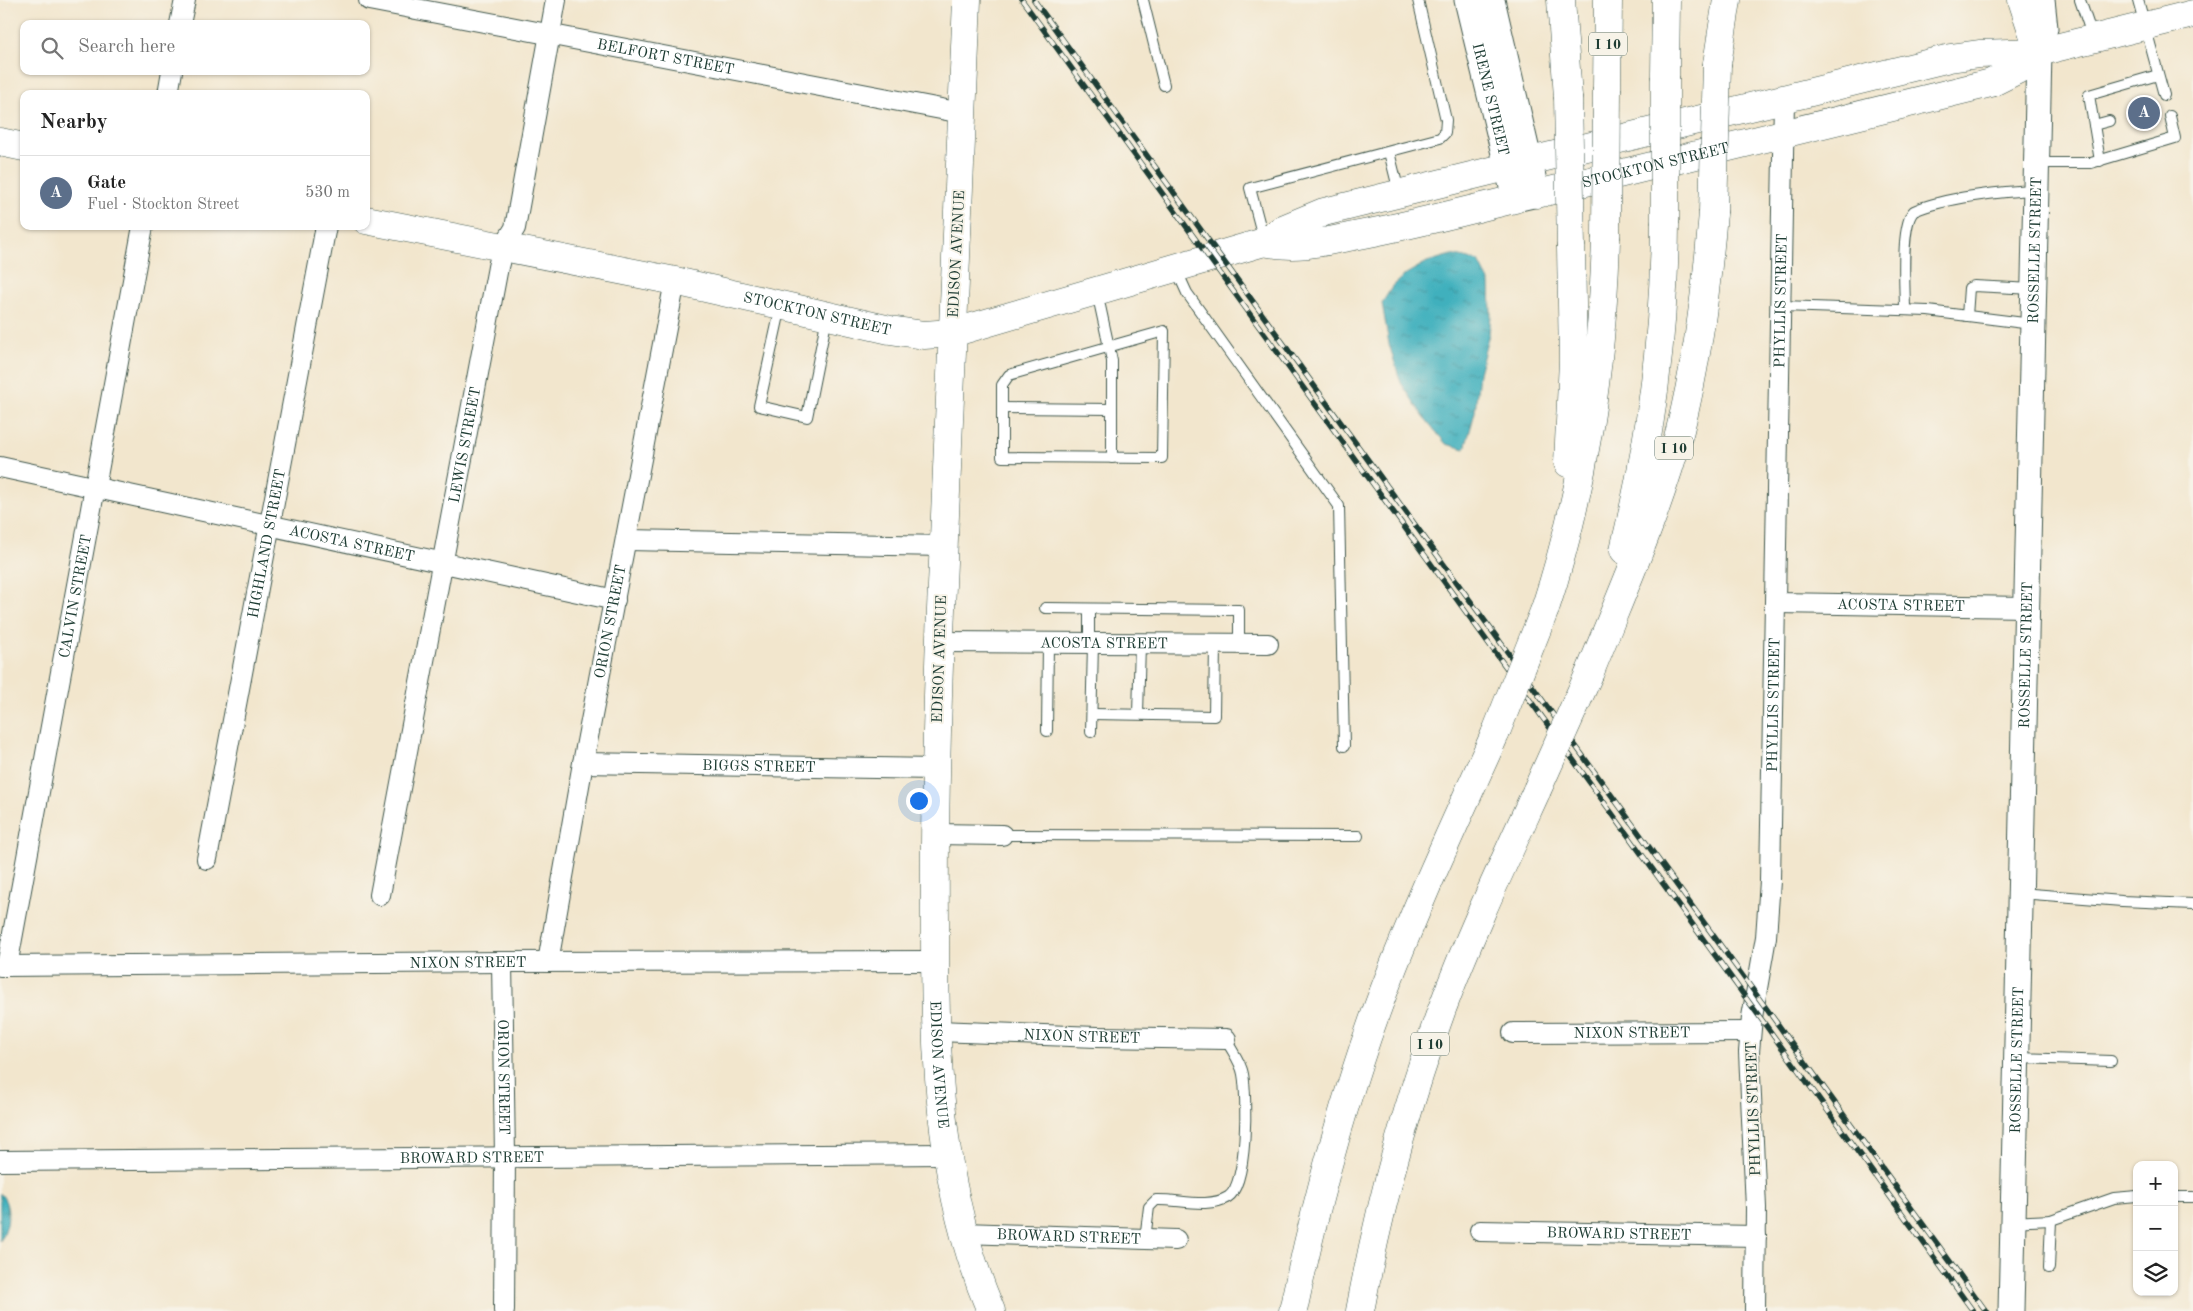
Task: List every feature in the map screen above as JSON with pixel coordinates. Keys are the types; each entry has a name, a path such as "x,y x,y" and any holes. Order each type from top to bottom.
{"main road":[{"name":"EDISON AVENUE","path":"967,0 935,769 935,962 938,1075 946,1154 963,1233 991,1311"},
{"path":"1545,609 1560,537 1571,434 1573,360 1568,97 1561,0"},
{"name":"I 10","path":"1293,1311 1328,1160 1365,1044 1407,932 1496,732 1545,609 1567,536 1588,442 1601,349 1606,239 1608,0"},
{"path":"1590,672 1610,608 1622,558 1652,412 1660,347 1664,224 1666,0"},
{"name":"I 10","path":"1360,1311 1386,1189 1422,1067 1466,949 1590,672 1654,511 1679,431 1698,340 1713,213 1718,0"},
{"path":"1717,64 1727,0"},
{"path":"2022,0 2031,32 2040,52"},
{"name":"STOCKTON STREET","path":"370,221 675,282 914,334 952,333 1264,242 1283,229 1309,217 1399,193 1957,57 2040,52 2193,14"},
{"name":"STOCKTON STREET","path":"1264,242 1283,246 1305,245 1407,226 1991,83 2017,70 2040,52"},
{"path":"0,142 20,146"}],"street":[{"path":"181,20 185,0"},
{"name":"BELFORT STREET","path":"369,0 962,113"},
{"name":"LEWIS STREET","path":"380,895 502,247 514,228 556,0"},
{"name":"IRENE STREET","path":"1467,0 1518,164 1526,196"},
{"name":"IRENE STREET","path":"1492,0 1518,164"},
{"name":"ROSSELLE STREET","path":"2011,1311 2036,190 2040,52 2046,28 2042,0"},
{"path":"169,90 171,75"},
{"name":"PHYLLIS STREET","path":"1755,1311 1756,1236 1749,1071 1750,1032 1769,910 1782,306 1784,99"},
{"name":"CALVIN STREET","path":"4,966 143,230"},
{"name":"HIGHLAND STREET","path":"207,859 325,230"},
{"name":"ORION STREET","path":"548,962 583,763 675,282"},
{"name":"ACOSTA STREET","path":"0,467 441,564 615,600"},
{"path":"627,540 944,546"},
{"name":"ACOSTA STREET","path":"1776,602 2026,607"},
{"name":"ACOSTA STREET","path":"940,642 1268,644"},
{"name":"BIGGS STREET","path":"583,763 935,769"},
{"path":"934,834 1002,834"},
{"name":"ORION STREET","path":"502,962 505,1156 504,1311"},
{"name":"NIXON STREET","path":"4,966 502,962 935,962"},
{"name":"NIXON STREET","path":"937,1031 1098,1037 1226,1039"},
{"name":"NIXON STREET","path":"1513,1033 1750,1032"},
{"name":"BROWARD STREET","path":"0,1161 946,1154"},
{"name":"BROWARD STREET","path":"1480,1231 1756,1236"},
{"name":"BROWARD STREET","path":"963,1233 1176,1240"}],"lane":[{"path":"1143,0 1164,85"},
{"path":"1264,242 1250,188 1440,138 1447,128 1418,0"},
{"path":"2080,0 2094,39"},
{"path":"2138,0 2164,95"},
{"path":"2100,160 2089,95 2158,75"},
{"path":"2037,163 2091,163 2175,138 2170,116"},
{"path":"2094,125 2109,121"},
{"path":"1389,152 1399,193"},
{"path":"1905,310 1906,229 1911,214 1914,211 1960,200 2012,191 2036,190"},
{"path":"1175,268 1187,293 1339,506 1344,746"},
{"path":"1967,316 1969,288 1974,286 2034,290"},
{"path":"1097,291 1110,346 1112,458"},
{"path":"781,305 758,406 807,417 827,316"},
{"path":"1782,306 1905,310 2033,324"},
{"path":"1164,331 1162,458 1002,457 1002,408 1002,385 1009,375 1164,331"},
{"path":"1002,408 1112,409"},
{"path":"1045,608 1239,610 1239,644"},
{"path":"1089,609 1091,732"},
{"path":"1047,731 1048,643"},
{"path":"1138,714 1140,644"},
{"path":"1092,714 1214,716 1215,644"},
{"path":"1002,834 1358,836"},
{"path":"2020,893 2122,901 2193,904"},
{"path":"1145,1239 1149,1208 1156,1200 1210,1202 1227,1198 1235,1192 1240,1175 1246,1121 1243,1072 1226,1039"},
{"path":"2016,1058 2111,1061"},
{"path":"2012,1222 2051,1220 2114,1198 2133,1196"},
{"path":"2178,1197 2193,1197"},
{"path":"2049,1268 2051,1220"}],"water":[{"path":"1451,255 1479,261 1490,283 1491,316 1489,334 1479,373 1475,412 1465,449 1446,444 1423,416 1401,383 1389,344 1382,303 1392,287 1406,274 1427,262"},
{"path":"0,1193 4,1198 8,1216 0,1241"}],"railway":[{"path":"1022,0 1973,1311"},
{"path":"1034,0 1986,1311"}],"place":[{"name":"Gate","path":"2144,113"}]}
